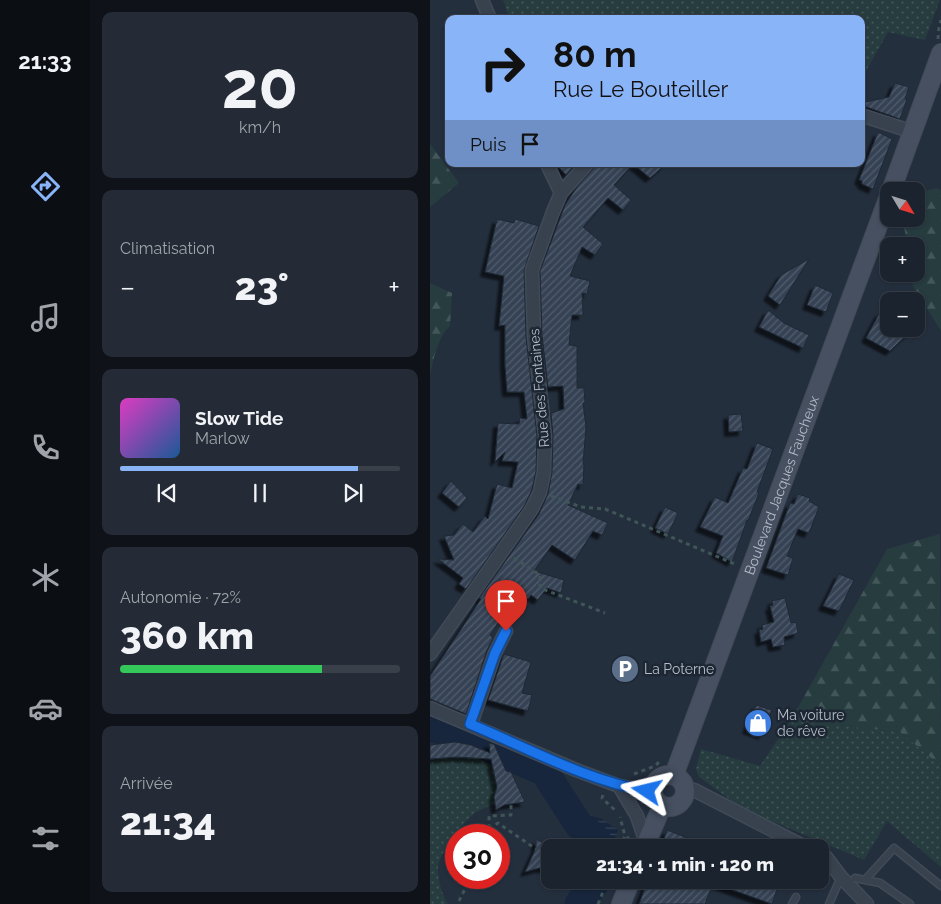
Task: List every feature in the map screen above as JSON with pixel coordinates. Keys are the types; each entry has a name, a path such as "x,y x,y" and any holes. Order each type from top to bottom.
{"main road":[{"path":"894,182 941,53"},
{"name":"Boulevard Jacques Faucheux","path":"679,782 749,570 880,220"},
{"path":"647,839 657,799 655,782 664,776 679,782 684,798 677,806 672,808 657,799"},
{"path":"621,904 627,889"}],"street":[{"path":"482,0 488,15"},
{"path":"865,116 913,132"},
{"path":"549,167 561,192"},
{"name":"Rue des Fontaines","path":"430,654 532,509 540,492 544,472 545,436 534,336 532,270 561,192 584,167"},
{"path":"470,724 495,653 506,631"},
{"path":"430,708 576,770 657,799"},
{"path":"679,782 789,839"},
{"path":"620,786 637,816 643,839"},
{"path":"829,861 867,904"}],"lane":[{"path":"865,880 894,848 941,886"},
{"path":"829,904 841,876"},
{"path":"854,878 880,883 910,904"},
{"path":"792,904 796,897"}],"path":[{"path":"540,492 581,507 605,509 749,570"},
{"path":"503,551 540,575 540,588 605,613"},
{"path":"604,791 602,798 617,812 624,826 624,839"},
{"path":"489,824 489,816 511,815 511,804"},
{"path":"510,831 536,848"},
{"path":"459,901 465,889"},
{"path":"598,904 604,889"}],"green space":[{"path":"503,0 940,0 925,40 888,32 865,73 865,15 509,15"},
{"path":"430,144 445,164 445,167 447,167 459,183 430,207"},
{"path":"936,188 941,190 941,331 925,305 925,292 917,292 913,286 912,282 925,282 925,237 906,237 904,228 925,228 925,191"},
{"path":"430,283 452,293 450,326 439,342 430,374"},
{"path":"940,534 941,766 900,732 791,720 887,549"},
{"path":"791,720 900,732 941,766 941,867 887,821 864,860 829,845 829,839 814,839 743,809 699,777 696,769 701,749 760,766"},
{"path":"480,758 493,768 497,787 494,797 497,803 475,813 463,824 445,824 445,850 438,867 438,876 448,904 430,904 430,759"}],"water":[{"path":"590,815 602,819 618,830 615,839 584,839 573,827"}],"building":[{"path":"895,83 909,87 900,119 865,106 865,102 889,97"},
{"path":"878,132 892,139 873,189 862,184 862,181 859,180"},
{"path":"559,167 573,167 566,175"},
{"path":"594,167 630,167 614,185 631,200 623,210 608,198 583,227 603,244 595,255 582,247 570,276 590,281 587,294 582,293 583,315 572,315 569,345 577,346 577,388 584,388 585,403 583,403 586,427 583,485 578,484 568,505 608,523 602,535 593,531 575,560 552,545 534,571 564,580 561,593 547,588 538,600 531,595 528,599 522,595 518,600 515,598 490,635 493,638 487,650 466,714 430,699 430,676 481,599 479,598 539,514 548,494 552,472 553,436 551,413 564,409 563,386 548,387 542,335 540,271 565,205 577,187"},
{"path":"637,167 663,167 650,178"},
{"path":"497,219 514,223 515,219 539,226 524,270 526,337 537,436 536,471 532,489 525,505 466,589 459,584 463,578 438,559 454,560 444,536 454,535 463,524 473,532 485,516 488,519 497,484 512,488 518,462 502,461 505,452 495,462 498,423 519,424 520,418 527,419 524,392 507,392 505,325 499,326 504,276 485,272"},
{"path":"809,259 780,305 768,296 781,275"},
{"path":"815,285 833,293 826,312 807,305"},
{"path":"768,310 784,323 809,335 803,348 759,327"},
{"path":"880,312 880,337 905,337 890,351 866,338"},
{"path":"741,414 743,431 729,432 728,415"},
{"path":"757,443 773,449 757,492 759,493 732,562 716,553 723,536 700,527 715,497 728,503 743,468 747,469"},
{"path":"451,481 467,498 459,507 442,493"},
{"path":"798,494 810,498 809,501 819,507 809,533 798,529 787,556 793,558 788,575 766,568 790,503 794,504"},
{"path":"665,507 678,513 668,534 655,528"},
{"path":"839,574 854,580 839,611 823,606"},
{"path":"785,598 791,623 796,622 798,633 784,637 785,645 773,647 771,639 761,642 759,630 763,629 762,625 774,622 770,606 773,605 772,601"},
{"path":"504,654 531,662 522,693 532,695 528,711 488,700"},
{"name":"Ma voiture de rêve","path":"756,705 772,710 763,735 747,729"},
{"path":"455,742 471,745 490,753 489,743 494,744 506,771 511,772 525,802 504,805 496,810 494,797 497,787 491,759 456,757 430,759 430,745"},
{"path":"667,830 690,839 664,839"},
{"path":"536,839 541,842 541,868 525,872 536,848"},
{"path":"645,889 711,889 705,904 639,904"},
{"path":"730,889 777,889 772,904"}],"waterway":[{"path":"430,728 458,732 507,756 544,771 578,824 596,839"},
{"path":"579,904 590,889"}],"place":[{"name":"La Poterne","path":"625,669"},
{"name":"Ma voiture de rêve","path":"758,723"}],"route":[{"path":"506,631 495,653 470,724 576,770 620,786 647,791"}]}
